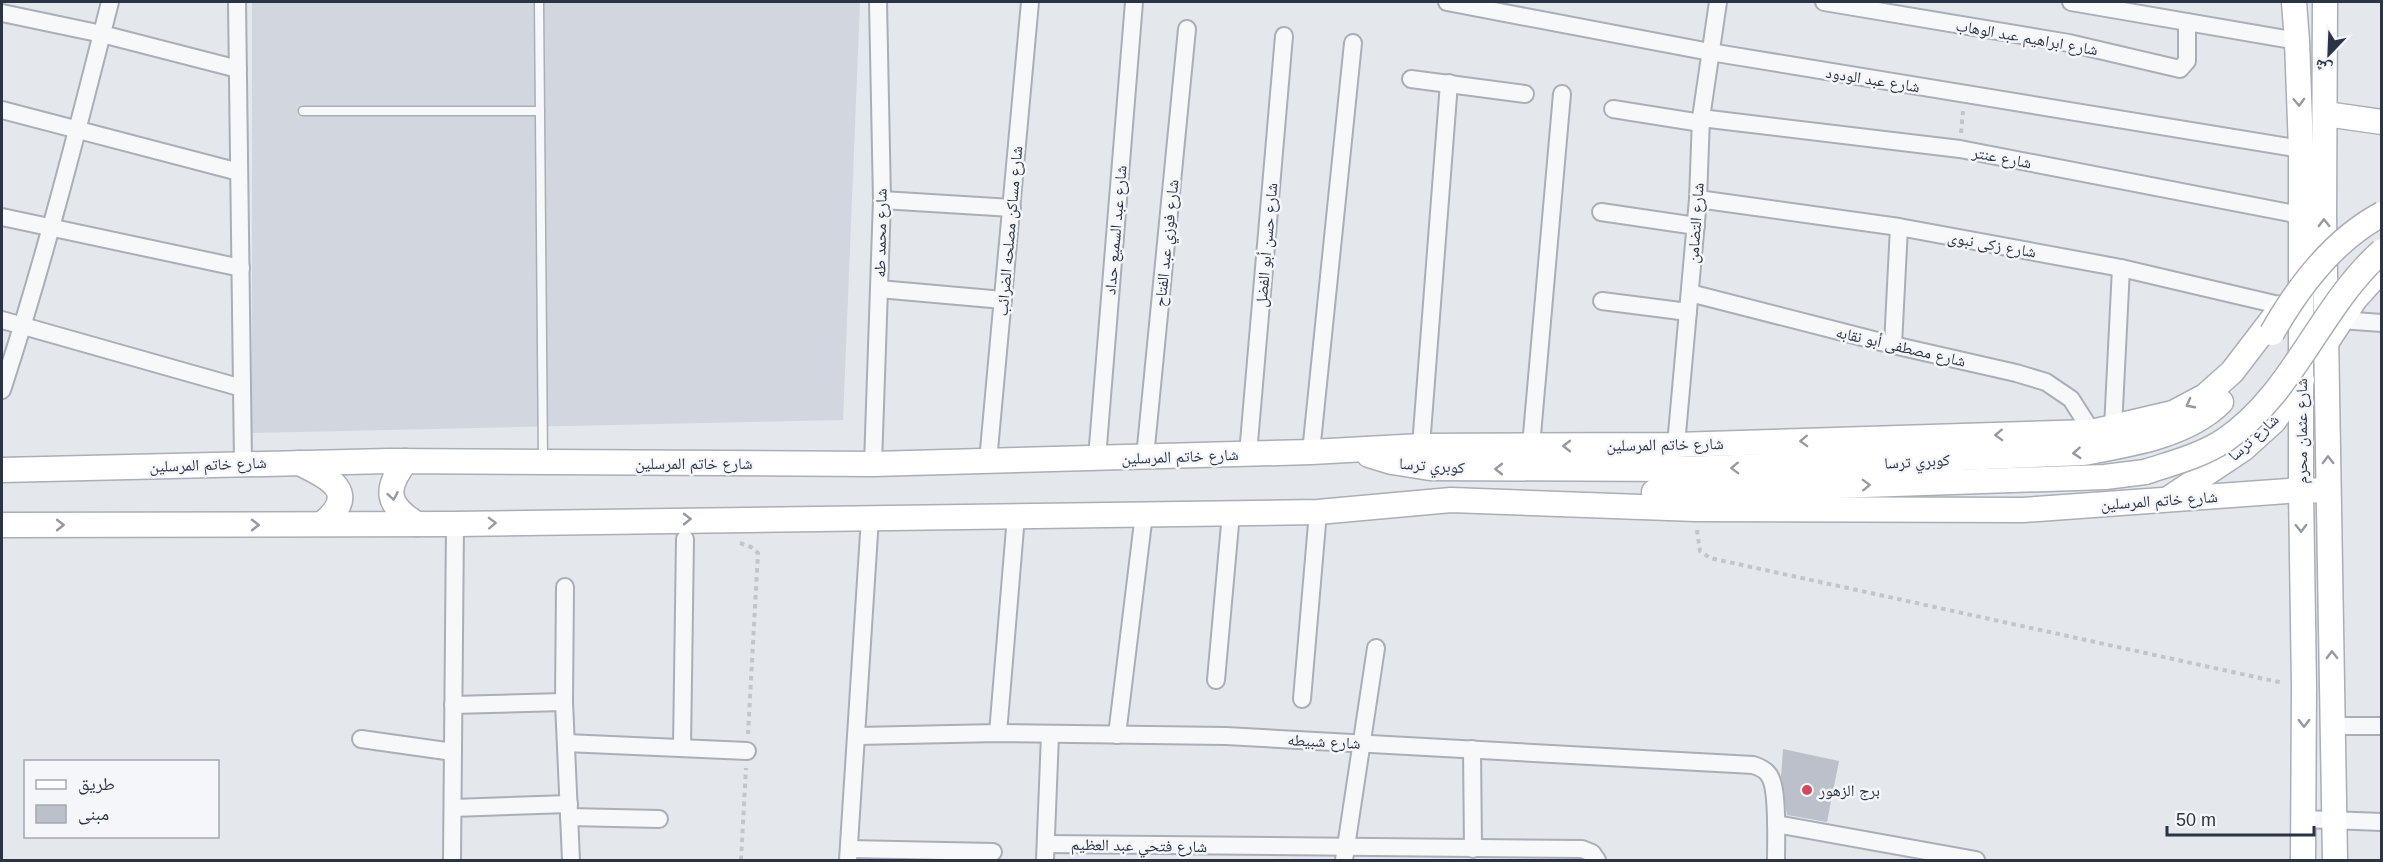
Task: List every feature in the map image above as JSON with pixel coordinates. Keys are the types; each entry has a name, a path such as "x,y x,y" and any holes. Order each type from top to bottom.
{"main road":[{"name":"شارع عثمان محرم","path":"2294,2 2298,41 2301,149 2303,861"},
{"name":"شارع عثمان محرم","path":"2325,2 2324,216 2335,861"},
{"path":"2326,114 2382,122"},
{"name":"كوبري ترسا","path":"1355,450 1392,462 1430,468 1684,469 1807,466 2083,453 2135,444 2177,430 2213,410 2244,380 2291,299 2314,271 2342,242 2382,214"},
{"name":"كوبري ترسا","path":"1451,500 1568,494 2105,477 2145,472 2193,456 2224,440 2254,416 2292,368 2350,284 2382,251"},
{"name":"شارع ترسا","path":"2169,498 2243,449 2274,421 2340,320 2382,269"},
{"name":"شارع خاتم المرسلين","path":"2,470 406,461 873,464 1311,452 1421,446 1676,445 2103,430 2173,413 2205,396 2232,372 2300,286"},
{"path":"406,461 392,482 392,500 403,516 417,524"},
{"path":"296,462 324,475 338,489 340,498 338,508 322,524"},
{"name":"شارع خاتم المرسلين","path":"2,525 455,524 1318,512 1451,500 1696,508 2023,510 2169,498 2328,490"}],"street":[{"path":"2,390 23,325 110,2"},
{"path":"237,2 243,463"},
{"name":"شارع محمد طه","path":"873,464 882,200 878,2"},
{"name":"شارع مساكن مصلحه الضرائب","path":"988,460 1029,2"},
{"name":"شارع عبد السميع حداد","path":"1097,458 1134,2"},
{"name":"شارع عبد الودود","path":"1447,2 1710,52 2301,149"},
{"name":"شارع التضامن","path":"1676,445 1696,226 1701,121 1718,2"},
{"name":"شارع ابراهيم عبد الوهاب","path":"1824,2 2069,43 2180,69 2187,61 2187,22"},
{"path":"2071,2 2298,41"},
{"path":"2,13 102,34 238,69"},
{"name":"شارع فوزي عبد الفتاح","path":"1145,457 1187,29"},
{"name":"شارع حسن أبو الفضل","path":"1248,454 1284,36"},
{"path":"1311,452 1353,43"},
{"path":"1411,79 1524,94"},
{"path":"1421,446 1449,84"},
{"path":"1531,446 1562,94"},
{"name":"شارع عنتر","path":"1613,109 1701,121 1960,149 2301,215"},
{"path":"2,110 240,172"},
{"name":"شارع زكى نبوى","path":"1698,199 1899,227 2121,268 2283,306"},
{"path":"882,200 1012,208"},
{"path":"1601,212 1696,226"},
{"path":"2,217 241,268"},
{"path":"1893,345 1899,227"},
{"path":"2103,430 2121,268"},
{"path":"879,289 1003,300"},
{"name":"شارع مصطفى أبو نقابه","path":"1690,293 2046,382 2071,399 2103,430"},
{"path":"1602,301 1688,312"},
{"path":"2,320 242,388"},
{"path":"2340,320 2382,323"},
{"path":"1302,699 1318,512"},
{"path":"1216,680 1231,513"},
{"path":"1117,735 1144,514"},
{"path":"998,733 1016,516"},
{"path":"870,518 849,855 993,852"},
{"path":"452,861 455,524"},
{"path":"682,747 685,539"},
{"path":"565,587 564,702 571,861"},
{"path":"1345,854 1376,648"},
{"path":"453,705 564,702"},
{"path":"2333,726 2382,726"},
{"name":"شارع شبيطه","path":"857,736 998,733 1226,736 1753,765 1760,767 1771,778 1776,824"},
{"path":"1046,852 1050,735"},
{"path":"361,739 453,752"},
{"path":"566,743 747,751"},
{"path":"1472,749 1473,849"},
{"path":"453,808 569,811 659,819"},
{"path":"2303,819 2382,822"},
{"path":"1776,861 1776,824 1976,861"},
{"name":"شارع فتحي عبد العظيم","path":"1046,852 1345,854 1473,849 1582,849 1594,857"}],"lane":[{"path":"539,2 543,462"},
{"path":"303,111 540,111"}],"path":[{"path":"1960,149 1965,94"},
{"path":"1696,508 1698,545 1700,551 1710,558 2304,687"},
{"path":"735,542 751,547 758,553 741,861"}],"shaded area":[{"path":"252,2 860,2 843,420 252,433"}],"building":[{"name":"برج الزهور","path":"1783,749 1839,761 1827,822 1787,815 1781,777"}],"place":[{"name":"برج الزهور","path":"1807,790"}]}
